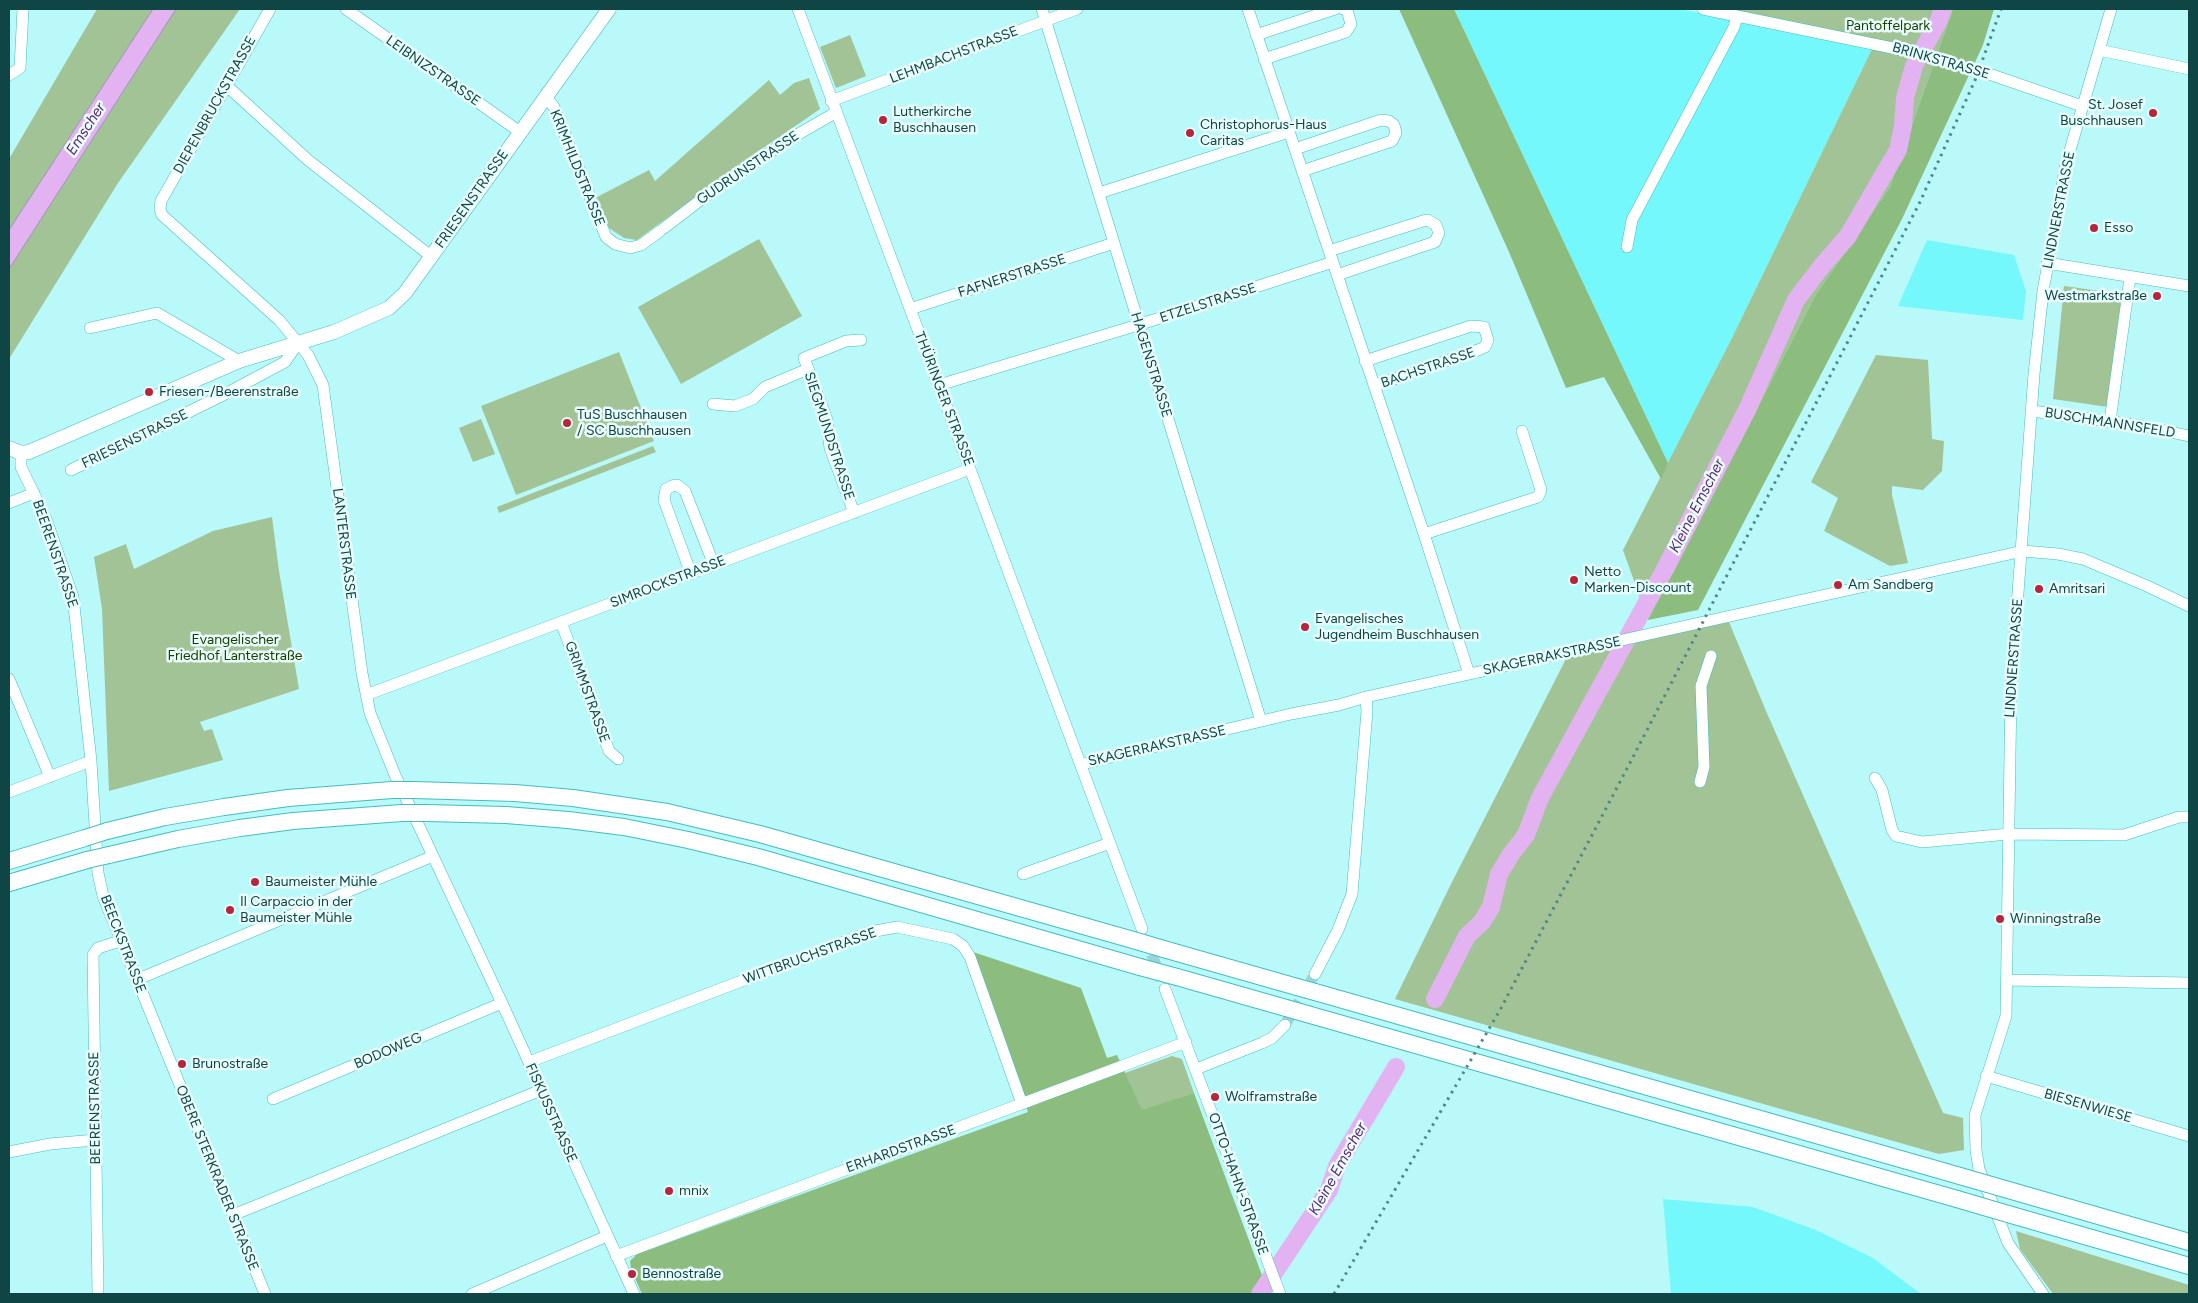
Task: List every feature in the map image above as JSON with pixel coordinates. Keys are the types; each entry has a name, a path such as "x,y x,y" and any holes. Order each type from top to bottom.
{"highway":[{"path":"9,862 107,831 224,807 288,798 392,790 515,792 573,798 667,812 760,834 1138,935 1167,950 2189,1242"},
{"path":"9,883 87,860 178,839 293,821 426,813 506,815 624,827 758,857 2189,1266"}],"main road":[{"name":"FRIESENSTRASSE","path":"15,450 31,452 238,361 344,328 389,308 405,293 610,9"}],"street":[{"path":"9,75 20,68 23,9"},
{"name":"DIEPENBRUCKSTRASSE","path":"161,201 270,9"},
{"name":"LEIBNIZSTRASSE","path":"346,9 520,132"},
{"name":"THÜRINGER STRASSE","path":"798,9 835,113 1082,764 1110,843"},
{"name":"LEHMBACHSTRASSE","path":"831,102 1043,14 1077,9"},
{"name":"BACHSTRASSE","path":"1248,9 1469,674"},
{"path":"1256,35 1335,9"},
{"path":"1264,59 1346,32 1351,24 1347,10 1343,9"},
{"name":"BRINKSTRASSE","path":"1703,9 1912,52 1953,63 2082,106"},
{"name":"LINDNERSTRASSE","path":"2043,1294 2008,1244 1979,1169 1976,1150 1975,1114 2005,1023 2010,689 2032,410 2047,263 2061,188 2082,106 2111,9"},
{"name":"HAGENSTRASSE","path":"1043,14 1262,721"},
{"path":"1627,247 1632,220 1734,27 1737,16"},
{"path":"2099,50 2189,69"},
{"path":"227,86 308,160 432,256"},
{"name":"KRIMHILDSTRASSE","path":"546,98 554,107 606,237 615,244 630,248 640,245 662,230"},
{"name":"GUDRUNSTRASSE","path":"662,230 703,198 780,145 835,113"},
{"path":"1295,149 1381,120 1389,120 1394,125 1396,133 1392,141 1302,172"},
{"path":"1099,193 1289,132"},
{"name":"LANTERSTRASSE","path":"161,201 162,215 278,320 308,355 323,385 366,695 376,730 468,932"},
{"path":"1331,257 1422,221 1428,220 1436,225 1439,232 1435,242 1337,275"},
{"name":"FAFNERSTRASSE","path":"910,309 1114,243"},
{"name":"ETZELSTRASSE","path":"939,385 1138,325 1331,257"},
{"path":"2047,263 2130,278 2189,286"},
{"path":"2110,421 2130,278"},
{"path":"90,328 157,312 238,361"},
{"name":"BACHSTRASSE","path":"1365,361 1471,326 1484,327 1488,340 1485,347 1374,386"},
{"path":"714,404 735,406 753,399 765,387 846,341 861,340"},
{"name":"FRIESENSTRASSE","path":"71,470 227,393 285,362 298,343"},
{"name":"SIEGMUNDSTRASSE","path":"806,364 827,420 830,448 854,513"},
{"name":"BUSCHMANNSFELD","path":"2032,410 2110,421 2189,436"},
{"path":"1424,534 1538,497 1541,490 1522,431"},
{"name":"BEERENSTRASSE","path":"15,450 46,519 73,597 91,761"},
{"name":"SIMROCKSTRASSE","path":"366,695 970,469"},
{"path":"691,574 664,500 666,489 672,486 677,485 685,491 714,565"},
{"path":"9,503 34,493"},
{"name":"SKAGERRAKSTRASSE","path":"1082,764 1262,721 1340,705 1366,697 2022,551 2058,554 2083,559 2189,606"},
{"name":"GRIMMSTRASSE","path":"561,622 609,751 618,759"},
{"path":"1700,782 1704,768 1701,686 1711,656"},
{"path":"9,679 50,777"},
{"path":"1315,974 1338,930 1352,894 1367,711 1366,697"},
{"path":"9,792 91,761"},
{"name":"BEECKSTRASSE","path":"91,761 100,884 120,941 170,1062"},
{"path":"1875,778 1882,790 1892,830 1896,836 1922,842 2009,834 2124,835 2179,817 2189,817"},
{"path":"1023,874 1110,843 1138,935"},
{"path":"136,980 433,856"},
{"name":"WITTBRUCHSTRASSE","path":"529,1062 870,932 897,926 953,939 963,946 970,957 1022,1104"},
{"name":"FISKUSSTRASSE","path":"468,932 634,1294"},
{"name":"BEERENSTRASSE","path":"98,1294 93,955 98,948 120,941"},
{"path":"2007,980 2189,983"},
{"name":"OTTO-HAHN-STRASSE","path":"1165,989 1280,1294"},
{"name":"BODOWEG","path":"273,1099 502,1003"},
{"path":"1196,1069 1272,1038 1284,1025"},
{"name":"ERHARDSTRASSE","path":"616,1256 1186,1042"},
{"name":"OBERE STERKRADER STRASSE","path":"170,1062 265,1294"},
{"name":"BIESENWIESE","path":"1986,1076 2189,1136"},
{"path":"232,1215 541,1090"},
{"path":"9,1153 50,1144 95,1140"},
{"path":"472,1294 607,1236"}],"shaded area":[{"path":"1454,9 1679,9 1874,45 1732,338 1668,463"},
{"path":"1927,240 2014,255 2026,291 2023,320 1898,306"},
{"path":"1663,1199 1753,1207 1816,1230 1873,1258 1921,1294 1671,1294"}],"green space":[{"path":"97,9 240,9 118,183 9,359 9,159"},
{"path":"1399,9 1454,9 1668,463 1661,479 1604,377 1566,388 1509,252"},
{"name":"Pantoffelpark","path":"1723,9 1953,9 1890,187 1815,296 1648,620 1623,550 1732,338 1874,45"},
{"path":"1953,9 1994,9 1983,45 1902,219 1698,610 1648,620 1815,296 1890,187"},
{"path":"850,35 866,76 836,88 820,47"},
{"path":"809,78 820,109 740,164 637,240 624,238 609,228 597,197 649,170 655,181 769,80 780,95 794,83"},
{"path":"759,239 802,316 681,384 638,307"},
{"path":"2064,286 2122,294 2108,407 2053,399"},
{"name":"TuS Buschhausen / SC Buschhausen","path":"619,352 654,441 516,495 481,406"},
{"path":"1876,355 1928,360 1932,439 1944,441 1942,471 1923,490 1892,486 1892,495 1908,563 1890,566 1824,531 1838,498 1811,482"},
{"path":"481,419 495,454 473,462 459,428"},
{"path":"653,446 656,452 499,513 497,507"},
{"name":"Evangelischer Friedhof Lanterstraße","path":"272,517 299,689 200,722 204,731 212,729 223,760 109,791 102,609 94,557 126,544 134,569 213,531"},
{"path":"1729,622 1766,711 1943,1113 1963,1118 1964,1150 1939,1154 1395,999 1451,884 1567,657"},
{"path":"970,951 1081,988 1107,1058 1117,1055 1142,1110 1194,1093 1269,1294 642,1294 631,1269 630,1261 637,1254 1028,1112"},
{"path":"1172,1056 1182,1059 1194,1093 1142,1111 1125,1073"},
{"path":"2016,1231 2189,1285 2189,1294 2053,1294 2020,1249"}],"water":[{"name":"Emscher","path":"153,9 176,9 9,269 9,230"}],"waterway":[{"name":"Kleine Emscher","path":"1435,999 1467,936 1482,922 1491,907 1499,874 1511,854 1526,835 1540,798 1665,569 1747,410 1796,300 1848,236 1898,150 1903,126 1905,98 1914,66 1943,9"},
{"name":"Kleine Emscher","path":"1260,1294 1329,1190 1337,1166 1396,1067"}],"tunnel":[{"path":"1146,939 1165,989"},
{"path":"1285,1025 1315,974"}],"railway":[{"path":"1334,1294 1500,1010 1632,759 1920,202 1976,78 2001,9"}],"place":[{"name":"St. Josef Buschhausen","path":"2153,113"},
{"name":"Lutherkirche Buschhausen","path":"883,120"},
{"name":"Christophorus-Haus Caritas","path":"1190,133"},
{"name":"Esso","path":"2094,228"},
{"name":"Westmarkstraße","path":"2157,296"},
{"name":"Friesen-/Beerenstraße","path":"149,392"},
{"name":"TuS Buschhausen / SC Buschhausen","path":"567,423"},
{"name":"Netto Marken-Discount","path":"1574,580"},
{"name":"Am Sandberg","path":"1838,585"},
{"name":"Amritsari","path":"2039,589"},
{"name":"Evangelisches Jugendheim Buschhausen","path":"1305,627"},
{"name":"Baumeister Mühle","path":"255,882"},
{"name":"Il Carpaccio in der Baumeister Mühle","path":"230,910"},
{"name":"Winningstraße","path":"2000,919"},
{"name":"Brunostraße","path":"182,1064"},
{"name":"Wolframstraße","path":"1215,1097"},
{"name":"mnix","path":"669,1191"},
{"name":"Bennostraße","path":"632,1274"}]}
